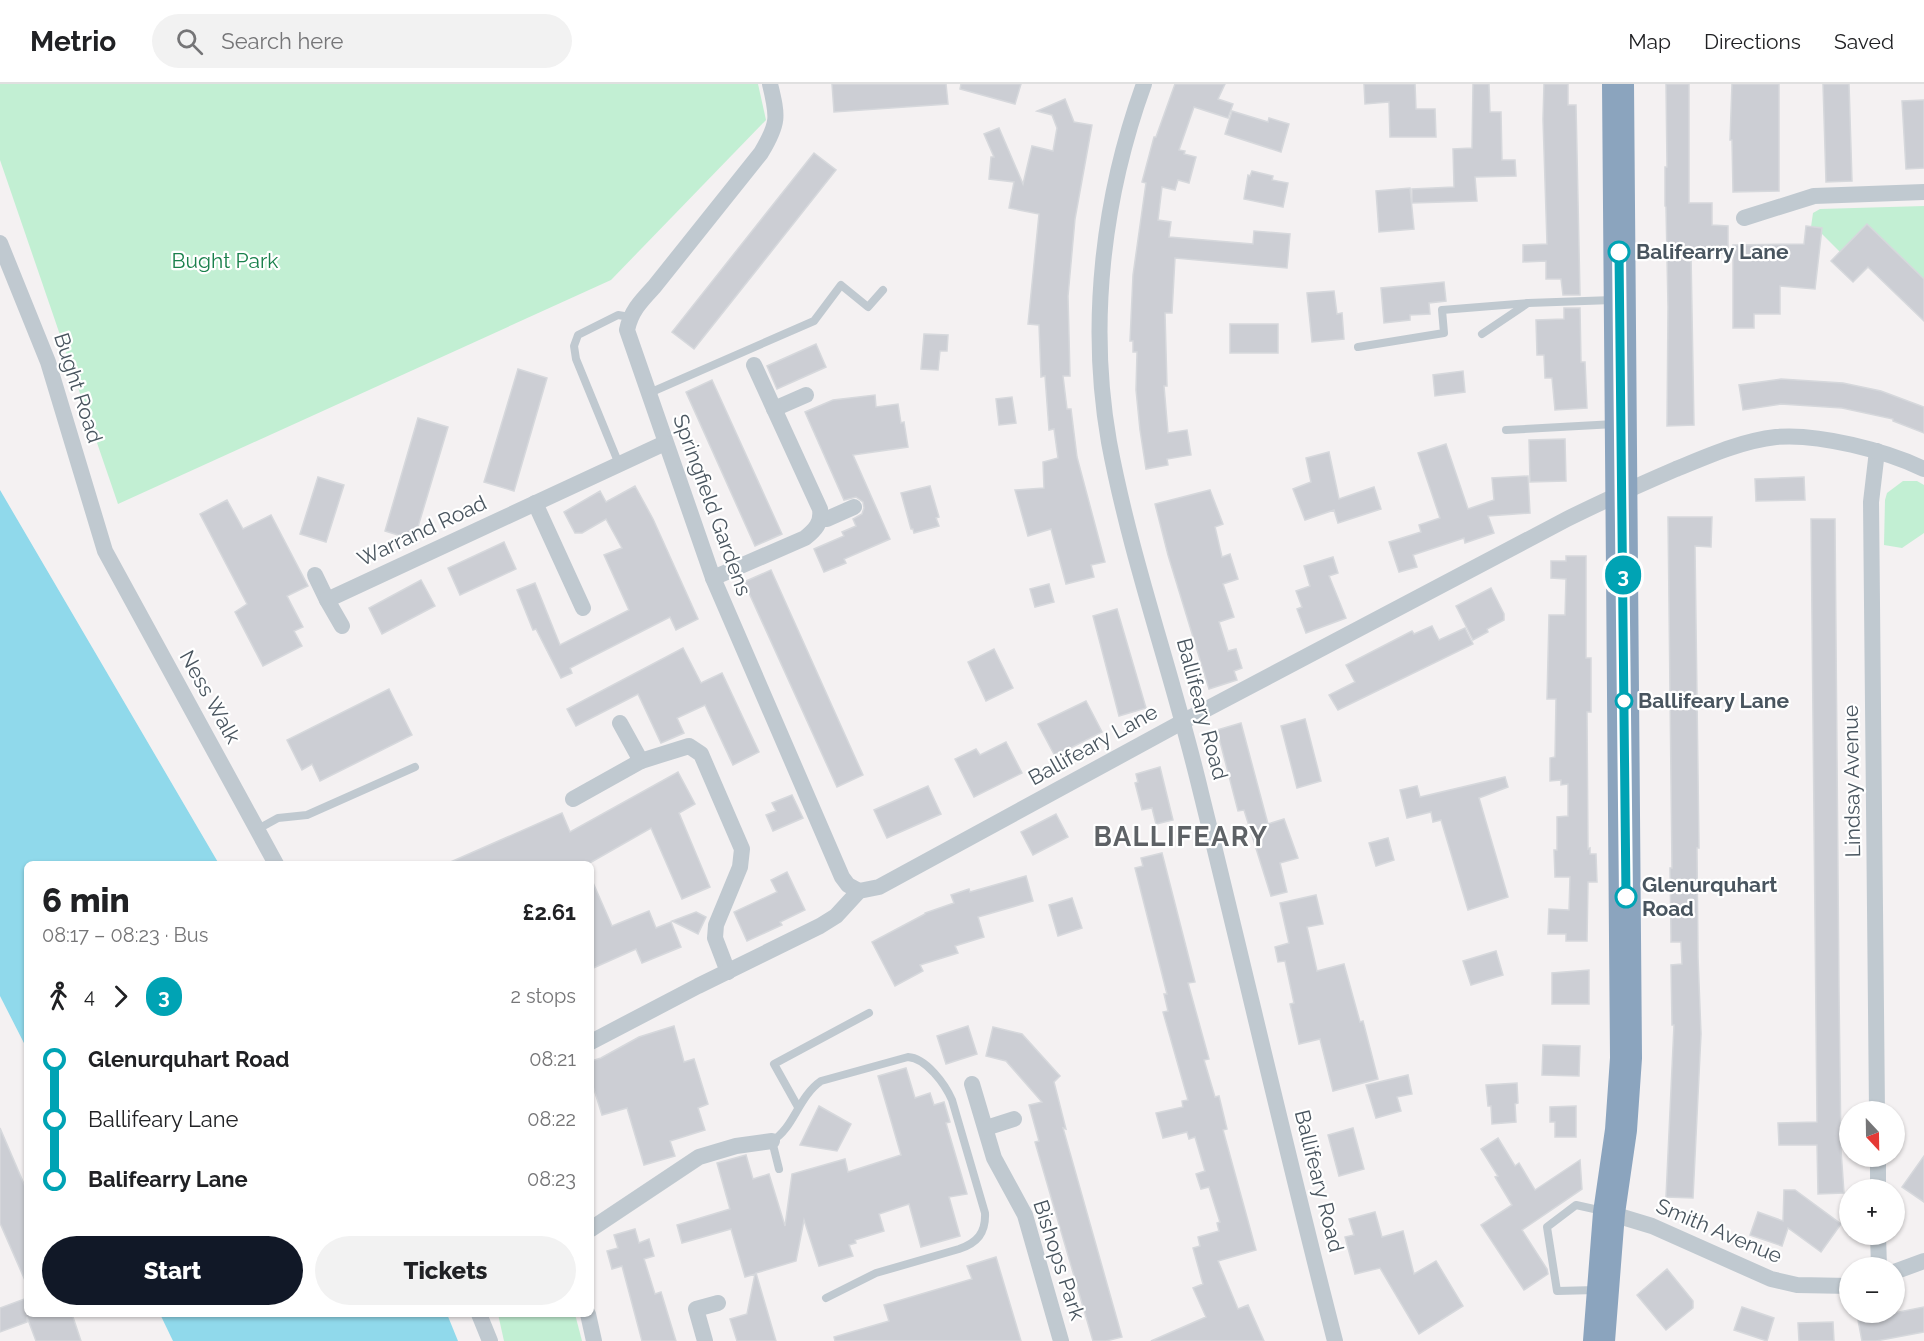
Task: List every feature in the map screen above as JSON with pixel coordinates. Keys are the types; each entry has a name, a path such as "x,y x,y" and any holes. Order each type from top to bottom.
{"highway":[{"path":"1599,1341 1609,1213 1621,1130 1626,1058 1618,84"}],"street":[{"path":"630,317 761,153 776,122 777,112 770,84"},
{"name":"Ballifeary Road","path":"1138,86 1108,215 1102,272 1102,385 1109,439 1122,503 1184,721 1335,1341"},
{"path":"1744,219 1814,196 1924,192"},
{"name":"Bught Road","path":"0,243 48,362 105,551"},
{"name":"Springfield Gardens","path":"630,317 627,330 647,394 712,578 842,877 848,885 859,891"},
{"path":"712,578 805,538 816,529 821,519 820,509 754,365"},
{"path":"774,409 806,395"},
{"name":"Ballifeary Lane","path":"859,891 879,887 1184,721 1567,519 1622,492 1731,447 1778,437 1832,441 1877,451 1924,469"},
{"name":"Warrand Road","path":"327,600 665,443"},
{"name":"Lindsay Avenue","path":"1877,451 1871,502 1877,1101"},
{"path":"535,503 582,608"},
{"path":"821,519 827,519 854,507"},
{"name":"Ness Walk","path":"105,551 274,861"},
{"path":"315,575 342,626"},
{"path":"620,723 641,761"},
{"path":"573,799 641,761 689,746 701,754 742,849 740,867 716,925 715,938 728,972"},
{"path":"594,1040 820,926 836,916 859,891"},
{"name":"Bishops Park","path":"972,1084 994,1158 1025,1215 1061,1341"},
{"path":"986,1128 1014,1119"},
{"path":"594,1227 699,1157 736,1146 772,1141"},
{"name":"Smith Avenue","path":"1609,1213 1652,1226 1771,1279 1797,1285 1839,1286"},
{"path":"1905,1268 1924,1261"},
{"path":"705,1341 696,1309 718,1303"},
{"path":"480,1317 490,1341"},
{"path":"589,1317 594,1341"}],"lane":[{"path":"647,394 814,321 841,285 868,307 883,290"},
{"path":"1358,347 1444,333 1442,310 1620,299"},
{"path":"1482,334 1528,303"},
{"path":"619,464 576,359 573,346 578,335 618,315 630,317"},
{"path":"1506,430 1621,423"},
{"path":"258,829 278,818 307,814 415,767"},
{"path":"798,1107 774,1064 869,1013"},
{"path":"779,1168 772,1141 781,1135 810,1088 821,1081 916,1057 924,1062 952,1100 985,1213 983,1232 972,1244 876,1273 826,1298"},
{"path":"1602,1290 1557,1291 1547,1227 1576,1205 1609,1213"}],"green space":[{"name":"Bught Park","path":"0,84 758,84 766,120 611,280 118,504 0,160"},
{"path":"1924,206 1924,279 1867,224 1840,252 1821,233 1821,228 1811,227 1813,213 1820,209"},
{"path":"1903,481 1917,481 1924,485 1924,533 1902,548 1884,545 1887,493"},
{"path":"499,1317 576,1317 582,1341 504,1341"}],"water":[{"path":"0,490 217,861 24,861 24,1043 0,996"},
{"path":"161,1317 448,1317 458,1341 173,1341"}],"building":[{"path":"832,84 946,84 948,104 834,112"},
{"path":"961,84 1021,84 1015,104 960,89"},
{"path":"1175,84 1225,84 1218,99 1233,104 1228,118 1194,107 1179,150 1196,157 1189,183 1178,180 1175,190 1162,187 1158,220 1171,222 1169,237 1253,244 1254,231 1290,234 1287,268 1175,258 1172,313 1165,313 1167,386 1164,386 1168,433 1187,430 1191,455 1167,459 1168,465 1146,469 1136,390 1137,352 1133,352 1133,341 1130,341 1133,275 1146,183 1142,182 1154,137 1156,137"},
{"path":"1364,84 1415,84 1416,109 1435,109 1436,137 1390,137 1389,102 1365,104"},
{"path":"1473,84 1489,84 1490,112 1501,112 1502,160 1515,160 1516,176 1475,177 1477,201 1412,203 1412,189 1454,187 1453,149 1472,148"},
{"path":"1544,84 1568,84 1568,105 1576,105 1580,295 1563,295 1561,279 1546,279 1546,261 1523,262 1523,245 1547,244"},
{"path":"1666,84 1689,84 1689,203 1712,203 1712,225 1728,226 1728,253 1691,254 1694,425 1667,426"},
{"path":"1732,84 1779,84 1779,191 1733,192 1732,140 1730,140"},
{"path":"1823,84 1849,84 1852,181 1826,182"},
{"path":"1065,99 1074,122 1092,125 1075,219 1068,296 1070,376 1063,376 1067,409 1071,409 1077,457 1105,562 1091,565 1094,577 1066,584 1051,529 1028,536 1015,490 1044,488 1043,462 1058,458 1054,429 1049,430 1045,376 1041,377 1039,325 1028,324 1039,214 1009,208 1014,182 989,179 991,157 994,157 984,134 999,128 1023,184 1032,146 1053,151 1057,128 1052,115 1037,111"},
{"path":"1924,100 1924,168 1906,169 1902,101"},
{"path":"1232,111 1268,122 1269,118 1289,124 1281,152 1225,134"},
{"path":"814,153 836,170 694,349 672,332"},
{"path":"1252,171 1273,176 1272,180 1288,183 1283,207 1244,199 1248,175 1250,176"},
{"path":"1410,188 1414,229 1379,232 1376,191"},
{"path":"1867,224 1924,279 1924,321 1868,267 1853,282 1831,261"},
{"path":"1806,226 1822,228 1815,289 1780,286 1780,314 1754,314 1754,328 1733,328 1733,245 1804,244"},
{"path":"1444,282 1446,301 1429,303 1430,314 1410,315 1410,320 1384,323 1381,288"},
{"path":"1334,291 1337,314 1342,313 1344,339 1312,342 1307,293"},
{"path":"1564,308 1580,308 1581,362 1585,362 1587,408 1555,410 1552,378 1545,378 1544,355 1537,355 1536,320 1564,319"},
{"path":"1230,324 1278,324 1278,353 1230,353"},
{"path":"924,334 948,335 947,351 940,351 938,370 921,369"},
{"path":"816,344 826,367 777,389 767,366"},
{"path":"518,369 547,378 514,491 484,482"},
{"path":"1463,371 1465,392 1435,396 1433,375"},
{"path":"1781,379 1843,383 1881,391 1924,407 1924,433 1893,421 1893,419 1842,408 1781,404 1743,410 1739,385"},
{"path":"712,380 782,534 755,546 686,392"},
{"path":"875,395 876,407 898,404 908,447 853,455 890,539 844,559 846,563 824,572 814,549 844,536 842,532 856,526 853,519 862,514 864,508 863,502 856,497 844,500 805,412 833,400"},
{"path":"1012,397 1016,423 999,425 996,399"},
{"path":"418,418 448,427 414,540 385,531"},
{"path":"1565,439 1566,481 1530,482 1529,440"},
{"path":"1446,444 1468,509 1494,500 1492,478 1528,476 1530,513 1488,516 1494,533 1465,543 1464,538 1413,555 1417,567 1399,572 1389,542 1421,532 1419,525 1440,518 1418,453"},
{"path":"1329,452 1339,499 1374,487 1381,509 1338,523 1334,510 1305,520 1293,489 1311,482 1306,458"},
{"path":"318,477 344,485 326,542 300,534"},
{"path":"1804,477 1805,500 1756,501 1755,479"},
{"path":"635,486 653,519 698,619 676,630 670,617 570,668 572,673 561,678 536,629 533,630 517,590 535,583 560,645 629,610 604,555 622,548 606,519 582,533 575,533 564,512 600,491 606,502"},
{"path":"930,486 939,517 936,518 939,526 914,533 901,493"},
{"path":"1210,490 1223,524 1215,527 1222,557 1230,554 1238,579 1223,584 1234,617 1219,622 1228,651 1236,649 1242,668 1234,671 1237,680 1209,689 1168,555 1155,504"},
{"path":"227,500 243,529 271,515 308,586 287,596 303,627 294,631 302,646 263,666 235,612 247,604 200,514"},
{"path":"1668,517 1712,517 1711,547 1695,546 1698,957 1701,1034 1693,1198 1666,1197 1674,1025 1672,1025 1671,965 1682,964 1681,942 1671,942"},
{"path":"1811,519 1835,519 1839,1167 1842,1167 1843,1179 1839,1179 1839,1193 1818,1194 1817,1145 1779,1145 1778,1123 1817,1122"},
{"path":"504,542 516,569 460,595 448,568"},
{"path":"1566,556 1586,556 1586,658 1591,658 1591,712 1587,712 1588,849 1590,848 1590,854 1596,854 1597,882 1588,882 1587,941 1566,941 1566,934 1548,934 1549,909 1569,910 1570,877 1555,877 1554,850 1557,850 1557,817 1568,816 1568,784 1561,785 1561,780 1550,781 1550,758 1555,757 1556,699 1547,699 1549,615 1565,615 1566,579 1551,578 1551,561 1566,561"},
{"path":"1333,557 1338,573 1329,576 1346,618 1306,633 1297,609 1302,607 1296,591 1310,586 1304,566"},
{"path":"771,570 863,775 837,787 744,582"},
{"path":"421,580 435,606 382,634 369,608"},
{"path":"1049,584 1054,602 1035,607 1030,589"},
{"path":"1491,588 1504,614 1504,620 1473,640 1456,606"},
{"path":"1117,609 1146,708 1119,716 1093,616"},
{"path":"1432,626 1439,640 1465,628 1473,644 1338,710 1329,695 1355,682 1346,665 1412,631 1414,634"},
{"path":"683,648 701,683 722,673 759,752 733,765 705,705 677,718 684,733 661,743 638,694 576,726 567,709"},
{"path":"994,649 1013,688 986,701 968,662"},
{"path":"389,689 412,735 320,781 312,764 302,770 287,740"},
{"path":"1086,701 1102,732 1055,756 1038,724"},
{"path":"1305,719 1321,781 1297,788 1281,726"},
{"path":"1241,723 1268,824 1284,819 1298,858 1280,863 1287,892 1271,896 1244,810 1238,811 1217,730"},
{"path":"1006,742 1022,773 974,797 955,759 976,749 980,755"},
{"path":"1160,767 1173,820 1156,824 1152,808 1142,810 1135,783 1138,782 1136,774"},
{"path":"678,772 695,804 679,813 710,887 682,899 651,828 593,861 453,861 562,813 570,832"},
{"path":"1505,777 1508,787 1479,798 1508,897 1468,910 1441,820 1433,822 1431,812 1407,818 1400,790 1417,786 1420,797"},
{"path":"928,786 941,814 887,838 874,810"},
{"path":"792,795 803,818 773,831 766,815 776,811 772,803"},
{"path":"1056,814 1068,837 1033,855 1021,832"},
{"path":"1388,838 1394,860 1376,866 1369,843"},
{"path":"1162,853 1195,982 1188,983 1209,1059 1204,1060 1215,1097 1219,1096 1227,1129 1223,1130 1256,1250 1218,1261 1238,1309 1248,1305 1264,1341 1151,1341 1206,1317 1193,1288 1203,1284 1193,1248 1200,1246 1198,1237 1219,1231 1217,1223 1220,1222 1209,1187 1201,1189 1196,1174 1205,1171 1195,1137 1189,1139 1187,1132 1163,1138 1156,1113 1183,1107 1182,1101 1188,1100 1163,1012 1168,1011 1164,994 1167,994 1135,868 1143,866 1141,858"},
{"path":"787,872 805,910 780,922 782,925 747,941 734,912 777,892 771,880"},
{"path":"1026,876 1033,901 978,917 984,937 955,946 958,953 920,965 923,971 895,986 872,942 925,913 954,903 951,895"},
{"path":"594,885 612,926 649,911 656,928 671,922 681,947 642,963 636,949 594,968"},
{"path":"1316,895 1323,924 1307,927 1317,971 1344,964 1360,1022 1363,1021 1378,1079 1333,1091 1320,1039 1299,1044 1290,1004 1294,1003 1285,961 1278,962 1275,947 1289,943 1280,903"},
{"path":"1072,898 1082,928 1058,936 1049,905"},
{"path":"696,912 706,917 698,934 672,921"},
{"path":"1496,951 1503,975 1471,985 1463,961"},
{"path":"1589,970 1589,1004 1552,1004 1552,973"},
{"path":"674,1026 684,1062 694,1059 708,1104 698,1108 705,1130 670,1141 675,1156 644,1165 627,1108 602,1115 594,1090 594,1060 639,1037"},
{"path":"968,1026 977,1054 946,1064 937,1036"},
{"path":"993,1027 1022,1034 1060,1076 1054,1082 1066,1129 1063,1128 1122,1337 1093,1341 1035,1142 1039,1141 1029,1105 1042,1102 1006,1061 986,1056"},
{"path":"1543,1045 1580,1046 1579,1076 1542,1075"},
{"path":"906,1068 915,1098 930,1093 934,1105 944,1102 950,1122 946,1123 967,1194 949,1197 960,1236 921,1247 909,1204 879,1214 884,1231 855,1240 856,1243 849,1245 853,1256 819,1266 804,1220 796,1261 756,1273 776,1341 737,1341 730,1319 747,1314 755,1274 745,1277 731,1229 682,1243 677,1225 730,1209 717,1163 746,1155 753,1179 769,1174 785,1226 792,1174 845,1159 848,1172 901,1155 878,1076"},
{"path":"1408,1075 1412,1094 1397,1097 1401,1111 1376,1118 1366,1085"},
{"path":"1517,1083 1516,1122 1492,1124 1486,1085"},
{"path":"819,1106 851,1124 837,1151 800,1145"},
{"path":"1576,1106 1576,1137 1555,1137 1555,1122 1550,1122 1550,1107"},
{"path":"0,1128 24,1184 24,1278 0,1223"},
{"path":"1353,1128 1364,1169 1339,1176 1328,1135"},
{"path":"1498,1138 1515,1166 1519,1163 1535,1190 1580,1160 1582,1189 1522,1230 1548,1274 1524,1290 1481,1225 1512,1205 1481,1149"},
{"path":"1924,1156 1924,1202 1905,1189 1905,1183"},
{"path":"1784,1190 1795,1190 1839,1223 1839,1227 1821,1252 1788,1228 1782,1246 1750,1235 1758,1212 1783,1221"},
{"path":"1375,1212 1382,1237 1403,1231 1414,1274 1436,1261 1463,1306 1419,1334 1380,1268 1355,1274 1345,1237 1354,1235 1349,1219"},
{"path":"635,1229 639,1243 649,1239 654,1256 644,1259 655,1294 661,1292 676,1341 642,1341 622,1266 612,1269 607,1251 618,1248 614,1235"},
{"path":"996,1257 1021,1341 835,1341 834,1337 889,1321 884,1305 972,1279 967,1266"},
{"path":"1667,1269 1693,1301 1693,1308 1666,1330 1637,1295"},
{"path":"24,1299 24,1317 27,1317 27,1322 0,1332 0,1308"},
{"path":"1742,1307 1774,1318 1767,1341 1734,1330"},
{"path":"1924,1307 1924,1332 1876,1341 1862,1341 1859,1323 1905,1323 1905,1311"},
{"path":"27,1317 73,1317 81,1341 36,1341"},
{"path":"1833,1322 1834,1341 1799,1341 1798,1323"}],"bus line":[{"name":"3","path":"1619,252 1626,897"}],"place":[{"name":"Balifearry Lane","path":"1619,252"},
{"name":"Ballifeary Lane","path":"1624,701"},
{"name":"Glenurquhart Road","path":"1626,897"}],"district":[{"name":"BALLIFEARY","path":"1181,837"}]}
